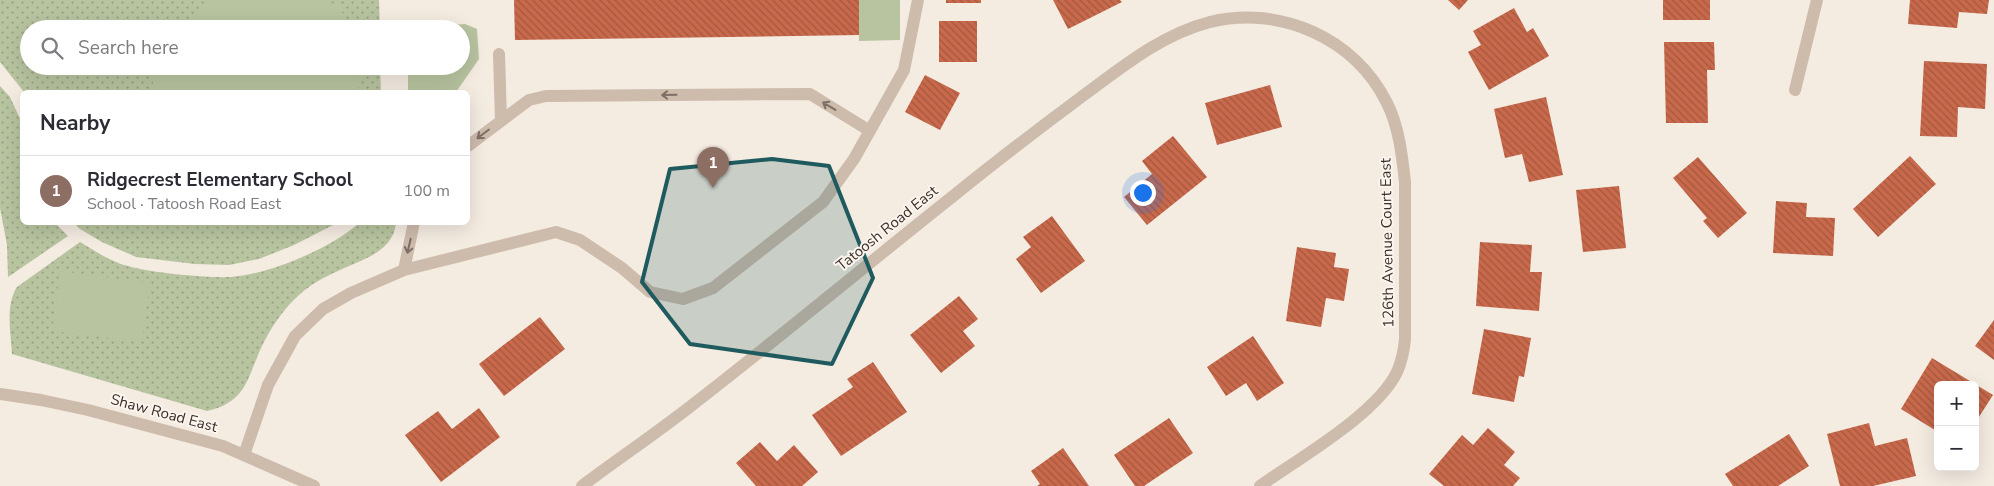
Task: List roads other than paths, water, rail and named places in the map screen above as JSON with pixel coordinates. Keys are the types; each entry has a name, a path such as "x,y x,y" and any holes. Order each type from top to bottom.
{"street":[{"path":"244,455 268,385 294,336 323,309 351,293 404,270 556,232 580,240 622,268 650,292 683,298 713,288 823,202 854,159 904,70 918,0"},
{"path":"1795,90 1817,0"},
{"name":"126th Avenue Court East","path":"1227,19 1249,17 1299,26 1335,43 1361,64 1387,103 1399,139 1405,182 1405,339 1403,355 1397,373 1368,408 1348,425 1260,486"},
{"name":"Tatoosh Road East","path":"582,486 690,407 1005,154 1142,52 1171,36 1209,22 1227,19"},
{"path":"499,54 501,121"},
{"path":"470,144 529,100 546,96 810,94 870,131"},
{"path":"404,270 413,225"},
{"name":"Shaw Road East","path":"0,394 88,410 223,446 314,486"}],"place":[{"name":"Ridgecrest Elementary School","path":"713,188"}]}
